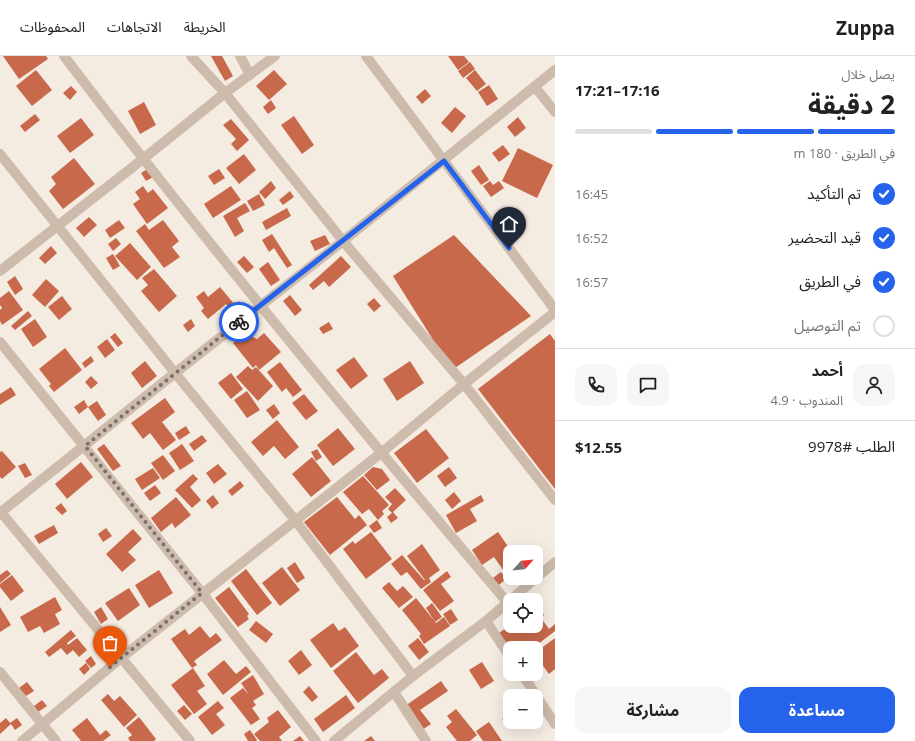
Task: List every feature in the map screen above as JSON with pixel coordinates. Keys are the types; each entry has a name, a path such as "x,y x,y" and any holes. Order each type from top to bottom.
{"street":[{"path":"64,56 143,159 260,306 381,453 503,597"},
{"path":"191,56 225,93 343,241 464,384 555,500"},
{"path":"240,56 250,75"},
{"path":"0,271 225,93 275,56"},
{"path":"22,741 121,658 381,453 555,311 366,56"},
{"path":"190,741 0,512 444,161 555,70"},
{"path":"535,87 555,112"},
{"path":"0,154 295,520 414,676"},
{"path":"0,342 202,593 316,741"},
{"path":"543,572 555,562"},
{"path":"518,593 528,585"},
{"path":"334,741 414,676 486,621 503,606"},
{"path":"486,621 503,646"},
{"path":"0,672 56,741"},
{"path":"527,681 555,724"},
{"path":"394,692 426,741"}],"building":[{"path":"3,56 46,56 48,59 19,79"},
{"path":"211,56 222,56 233,76 225,81"},
{"path":"448,56 464,56 469,62 458,70"},
{"path":"470,62 475,69 463,78 458,71"},
{"path":"36,70 52,90 32,106 16,86"},
{"path":"274,70 287,84 269,100 256,86"},
{"path":"475,70 486,84 477,91 466,78"},
{"path":"489,85 498,99 487,106 478,92"},
{"path":"71,86 77,92 70,100 63,93"},
{"path":"425,89 431,96 422,104 416,97"},
{"path":"271,100 276,108 268,114 263,107"},
{"path":"144,102 156,125 140,134 128,111"},
{"path":"455,107 466,116 452,133 441,123"},
{"path":"35,114 40,120 25,132 20,126"},
{"path":"294,116 314,145 302,154 281,125"},
{"path":"518,117 526,128 515,137 507,127"},
{"path":"81,118 94,135 70,153 57,136"},
{"path":"231,119 249,140 237,151 231,144 236,139 223,125"},
{"path":"503,145 510,154 499,162 492,153"},
{"path":"518,148 553,165 537,198 502,181"},
{"path":"244,154 256,170 239,184 226,168"},
{"path":"74,158 95,184 63,209 49,191 56,184 51,177"},
{"path":"479,165 489,180 481,185 471,171"},
{"path":"147,169 153,177 146,181 141,173"},
{"path":"219,169 225,178 214,185 208,176"},
{"path":"271,181 276,188 265,199 259,192"},
{"path":"490,181 493,185 499,181 504,188 491,197 483,186"},
{"path":"143,186 148,193 153,189 168,208 147,224 133,204 140,199 135,192"},
{"path":"231,186 241,200 213,218 204,204"},
{"path":"290,191 294,197 283,205 279,200"},
{"path":"259,194 265,205 253,211 247,201"},
{"path":"245,203 250,211 237,218 244,231 235,237 223,216"},
{"path":"287,208 291,216 266,230 262,222"},
{"path":"89,217 97,225 84,237 76,228"},
{"path":"119,220 125,228 110,238 105,230"},
{"path":"163,220 179,241 172,247 180,257 164,268 136,231 145,224 149,230"},
{"path":"272,234 292,265 287,268 274,248 269,252 262,240"},
{"path":"325,235 330,244 315,251 310,241"},
{"path":"454,235 531,316 452,370 393,276"},
{"path":"116,238 121,244 113,251 108,244"},
{"path":"130,243 151,267 137,280 115,256"},
{"path":"51,246 57,253 45,264 39,258"},
{"path":"113,254 120,266 113,270 106,258"},
{"path":"244,256 254,267 247,273 237,262"},
{"path":"341,256 351,267 329,287 324,281 313,290 309,285"},
{"path":"268,262 280,280 271,286 259,269"},
{"path":"154,269 177,296 159,312 141,291 148,285 142,278"},
{"path":"15,276 23,289 15,295 7,282"},
{"path":"46,279 59,291 45,307 32,295"},
{"path":"220,287 235,305 239,301 243,306 234,314 226,304 208,319 201,311 204,308 196,297 204,291 208,297"},
{"path":"9,291 23,310 2,325 0,321 0,310 2,308 0,305 0,298"},
{"path":"290,295 302,310 295,316 283,301"},
{"path":"62,296 72,309 59,320 48,307"},
{"path":"374,298 381,306 374,312 367,304"},
{"path":"28,311 32,316 15,330 11,326"},
{"path":"35,319 47,337 33,347 21,329"},
{"path":"191,319 195,326 188,332 183,325"},
{"path":"329,322 333,329 323,334 319,328"},
{"path":"115,333 123,343 118,347 110,337"},
{"path":"245,333 257,339 264,333 281,352 259,370 256,365 253,368 233,343"},
{"path":"550,334 555,341 555,489 478,389"},
{"path":"107,339 115,350 105,358 97,347"},
{"path":"65,348 82,370 54,392 49,386 51,384 39,369"},
{"path":"91,356 94,361 85,368 82,363"},
{"path":"354,357 368,376 351,389 336,370"},
{"path":"145,361 157,376 142,388 131,373"},
{"path":"410,361 424,383 397,401 383,379"},
{"path":"280,362 302,390 293,397 286,388 282,392 267,372"},
{"path":"248,366 252,370 256,367 273,386 258,401 236,377"},
{"path":"231,373 243,389 231,399 218,383"},
{"path":"91,376 98,383 91,389 85,382"},
{"path":"11,387 16,395 0,405 0,394"},
{"path":"247,391 260,410 247,418 234,400"},
{"path":"304,394 318,411 306,420 292,403"},
{"path":"165,398 175,412 162,422 176,440 163,450 150,433 143,439 131,423"},
{"path":"84,400 88,407 79,414 74,407"},
{"path":"97,401 106,415 98,421 88,407"},
{"path":"274,404 280,413 273,419 266,410"},
{"path":"277,420 299,447 285,459 274,446 263,456 251,442"},
{"path":"186,426 190,433 179,440 175,433"},
{"path":"338,428 355,449 333,466 317,445"},
{"path":"426,429 449,458 417,483 394,453"},
{"path":"202,435 207,441 194,451 189,444"},
{"path":"104,444 121,466 113,471 97,449"},
{"path":"182,444 194,461 180,470 169,453"},
{"path":"317,449 322,457 316,461 311,452"},
{"path":"2,451 16,467 2,479 0,477 0,452"},
{"path":"163,455 175,471 163,480 151,463"},
{"path":"312,457 331,481 311,497 292,474"},
{"path":"81,462 93,477 67,499 55,484"},
{"path":"25,463 32,475 25,478 18,466"},
{"path":"218,464 227,474 214,484 206,473"},
{"path":"373,467 382,469 390,480 377,490 364,475"},
{"path":"449,467 457,478 445,487 437,476"},
{"path":"153,468 160,478 142,490 135,479"},
{"path":"193,474 198,479 190,487 201,500 192,508 175,490"},
{"path":"363,476 389,505 382,511 384,514 378,520 369,509 362,514 343,492"},
{"path":"240,481 244,486 232,496 228,491"},
{"path":"155,485 161,493 150,501 144,493"},
{"path":"395,488 406,500 393,512 398,518 391,523 387,517 392,513 388,509 392,504 385,497"},
{"path":"454,492 461,501 452,509 445,500"},
{"path":"213,495 219,503 212,509 206,501"},
{"path":"481,495 484,501 470,509 477,521 456,533 446,515"},
{"path":"176,497 191,515 175,528 172,523 161,532 151,518"},
{"path":"337,497 355,519 359,515 367,525 330,555 304,522"},
{"path":"61,503 67,511 62,515 55,508"},
{"path":"377,520 382,528 374,533 369,526"},
{"path":"54,525 58,533 39,544 34,536"},
{"path":"106,528 112,536 103,542 98,534"},
{"path":"133,529 142,539 128,552 136,560 122,572 106,554"},
{"path":"371,532 392,559 366,579 343,549 353,541 355,544"},
{"path":"498,532 507,545 503,545 503,570 494,557 482,565 472,550"},
{"path":"422,544 440,570 429,578 431,582 421,589 407,572 401,576 391,564 402,555 425,580 407,556"},
{"path":"295,562 305,578 297,583 287,568"},
{"path":"282,567 300,590 280,606 262,583"},
{"path":"246,569 272,603 257,615 231,581"},
{"path":"7,570 11,574 0,583 0,575"},
{"path":"159,570 173,593 149,608 135,585"},
{"path":"447,571 451,577 441,584 454,601 440,611 423,590"},
{"path":"501,572 503,575 503,582 499,585 493,578"},
{"path":"12,575 24,591 11,601 0,587 0,584"},
{"path":"389,582 397,591 403,586 413,597 399,608 382,588"},
{"path":"229,587 249,614 247,616 249,619 238,627 215,598"},
{"path":"129,588 140,605 118,621 105,603"},
{"path":"55,597 62,610 55,614 60,624 44,633 40,626 28,632 20,617"},
{"path":"416,598 436,623 444,617 450,626 424,644 419,636 421,634 402,610"},
{"path":"432,603 442,617 435,622 426,608"},
{"path":"0,607 11,625 0,632"},
{"path":"101,607 108,619 101,624 94,612"},
{"path":"451,609 458,620 450,625 443,614"},
{"path":"256,621 273,634 266,643 249,630"},
{"path":"543,621 549,629 555,624 555,631 542,641 505,641 499,633 503,630 503,633 543,633"},
{"path":"333,623 339,631 345,627 359,646 331,668 310,640"},
{"path":"200,626 210,638 216,633 222,640 194,661 197,665 192,668 171,639 185,629 189,635"},
{"path":"71,630 76,636 67,643 68,645 77,638 87,650 79,657 73,650 67,655 61,648 49,657 45,652"},
{"path":"418,638 429,652 419,660 408,646"},
{"path":"555,638 555,669 549,674 543,666 543,647"},
{"path":"301,650 312,665 299,675 288,661"},
{"path":"356,652 374,675 382,669 389,678 358,703 333,671"},
{"path":"91,656 96,664 91,668 85,661"},
{"path":"224,660 236,674 246,666 251,672 223,695 207,674"},
{"path":"482,662 494,681 481,689 469,670"},
{"path":"86,663 90,669 84,675 79,669"},
{"path":"193,668 205,686 197,691 207,704 194,714 171,685"},
{"path":"253,675 264,694 253,701 256,705 252,708 260,719 251,725 230,698 243,688 249,695 241,683"},
{"path":"441,681 448,691 420,710 431,724 422,730 405,706"},
{"path":"27,682 34,691 26,696 19,688"},
{"path":"309,686 318,697 312,702 303,692"},
{"path":"108,694 114,701 120,696 137,715 124,727 101,700"},
{"path":"346,695 355,708 323,732 314,719"},
{"path":"42,700 47,706 38,712 34,706"},
{"path":"218,701 224,708 216,714 225,725 212,735 198,717"},
{"path":"184,705 192,714 185,720 177,711"},
{"path":"456,709 477,735 470,741 457,741 446,727 452,722 447,716"},
{"path":"278,710 291,727 279,737 282,741 260,741 254,734 269,722 267,718"},
{"path":"139,717 156,739 154,741 130,741 128,738 132,735 126,728"},
{"path":"6,718 10,723 17,718 22,725 15,730 11,724 0,734 0,723"},
{"path":"87,718 100,735 106,730 111,735 103,741 81,741 72,730"},
{"path":"489,722 502,741 483,741 476,731"},
{"path":"250,730 257,740 256,741 248,741 244,734"},
{"path":"300,736 304,741 293,741"},
{"path":"371,736 375,741 364,741"}],"way so far":[{"path":"110,667 202,593 85,446 239,322"}],"route":[{"path":"239,322 444,161 509,248"}]}
